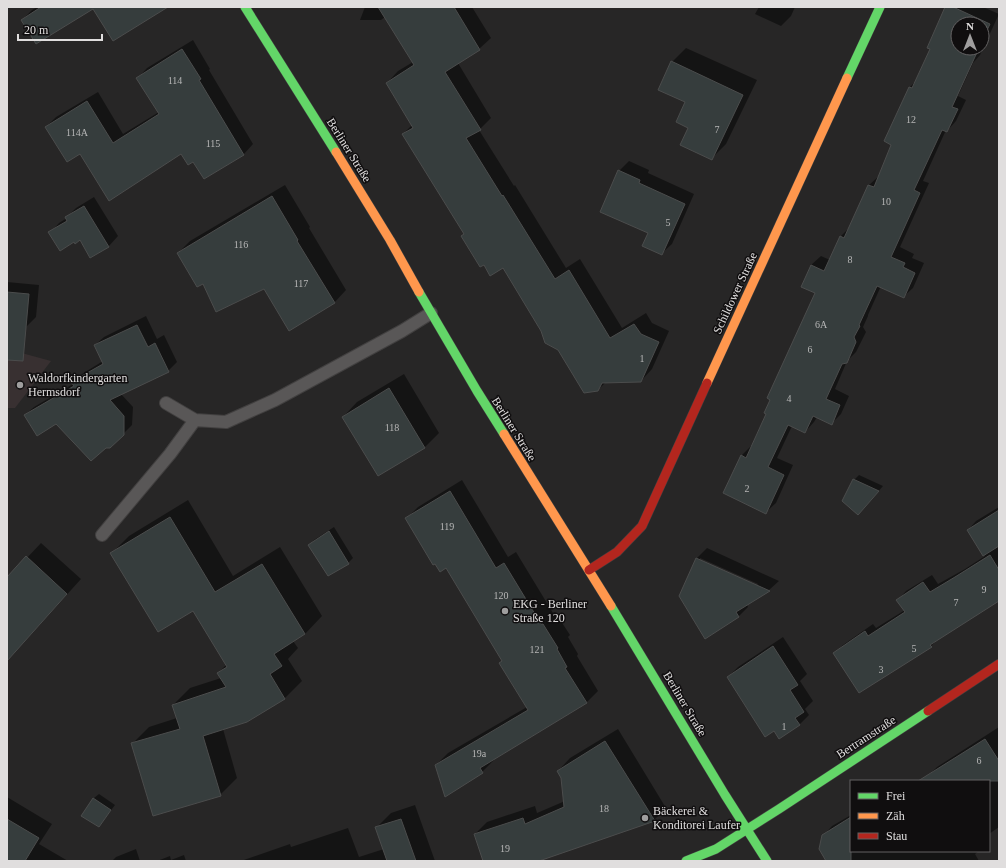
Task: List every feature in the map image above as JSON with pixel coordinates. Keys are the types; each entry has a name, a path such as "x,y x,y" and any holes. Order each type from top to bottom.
{"main road":[{"name":"Berliner Straße","path":"245,7 390,240 476,391 589,570 746,829 767,861"},
{"name":"Schildower Straße","path":"589,570 617,552 642,526 880,7"},
{"name":"Bertramstraße","path":"686,861 716,849 999,664"}],"lane":[{"path":"166,403 195,420 226,422 275,400 402,331 431,313"},
{"path":"102,535 170,454 195,420"}],"shaded area":[{"name":"Waldorfkindergarten Hermsdorf","path":"7,349 51,361 15,408 7,408"}],"building":[{"path":"41,7 168,7 113,41 93,9 36,44 21,20"},
{"path":"378,7 454,7 480,50 445,72 481,130 466,138 555,279 569,270 610,338 634,324 641,334 659,342 641,382 602,383 598,391 584,393 558,350 545,343 541,331 503,268 490,276 484,265 480,267 461,236 464,234 402,134 413,128 386,83 414,65"},
{"path":"945,7 953,7 973,16 950,16 950,56 975,56 952,107 958,109 947,132 942,130 914,190 920,193 891,257 905,263 903,267 915,273 904,298 877,286 854,337 856,342 847,363 842,364 826,399 840,405 832,425 813,416 805,433 788,425 768,467 784,475 766,514 723,493 741,455 746,458 766,414 764,413 770,400 767,398 815,293 801,287 811,265 824,271 840,236 844,238 868,185 874,187 891,145 884,141 909,87 912,88 930,49 927,48"},
{"path":"182,49 201,79 199,80 244,155 204,179 193,162 188,165 181,154 109,201 80,154 67,162 45,127 87,101 113,143 159,114 136,78"},
{"path":"671,61 743,95 712,160 680,145 688,128 676,122 685,102 658,90"},
{"path":"618,170 640,180 639,183 685,204 662,255 642,246 648,233 600,212"},
{"path":"272,196 298,240 297,241 335,303 289,331 264,289 216,312 203,284 197,287 177,253"},
{"path":"84,206 109,247 90,258 80,240 60,251 48,232 67,221 65,217"},
{"path":"7,292 29,294 23,361 7,360"},
{"path":"137,325 148,347 155,343 169,372 110,400 124,416 124,435 110,448 106,448 91,461 56,424 37,436 24,415 74,386 71,382 103,364 94,345"},
{"path":"389,388 425,448 378,476 342,417"},
{"path":"853,479 879,491 858,515 842,501"},
{"path":"450,491 496,568 504,563 541,624 543,624 558,648 557,649 567,667 565,668 587,703 480,768 483,773 445,797 435,765 528,710 499,663 502,661 446,568 440,572 435,564 433,565 405,518"},
{"path":"999,510 999,546 983,556 967,530"},
{"path":"170,517 215,592 262,564 305,634 274,654 282,666 270,674 285,699 247,722 203,736 221,796 153,816 131,743 180,729 172,705 226,687 217,673 227,667 193,611 158,632 110,553"},
{"path":"329,531 349,564 328,576 308,545"},
{"path":"990,555 999,570 999,601 930,645 932,647 859,693 833,653 865,631 868,636 905,612 896,600 923,582 930,592"},
{"path":"26,556 67,594 7,661 7,577"},
{"path":"696,558 770,591 736,612 739,617 705,639 679,596"},
{"path":"773,646 798,685 790,690 804,712 795,718 800,725 779,739 774,731 765,737 727,677"},
{"path":"985,739 999,761 999,781 920,780"},
{"path":"605,741 655,821 539,861 483,861 474,834 523,818 525,824 564,807 561,778 557,771"},
{"path":"93,798 111,810 99,827 81,816"},
{"path":"850,818 851,861 826,861 819,849 822,835"},
{"path":"7,819 39,838 25,861 7,861"},
{"path":"401,819 416,861 387,861 375,827"}],"traffic: fast":[{"path":"245,7 336,152"},
{"path":"847,78 880,7"},
{"path":"419,292 504,434"},
{"path":"611,606 725,795 767,861"},
{"path":"686,861 716,849 928,711"}],"traffic: slow":[{"path":"707,383 847,78"},
{"path":"336,152 390,240 419,292"},
{"path":"504,434 611,606"}],"traffic: jam":[{"path":"589,570 617,552 642,526 707,383"},
{"path":"928,711 999,664"}],"place":[{"name":"Waldorfkindergarten Hermsdorf","path":"20,385"},
{"name":"EKG - Berliner Straße 120","path":"505,611"},
{"name":"Bäckerei & Konditorei Laufer","path":"645,818"}]}
